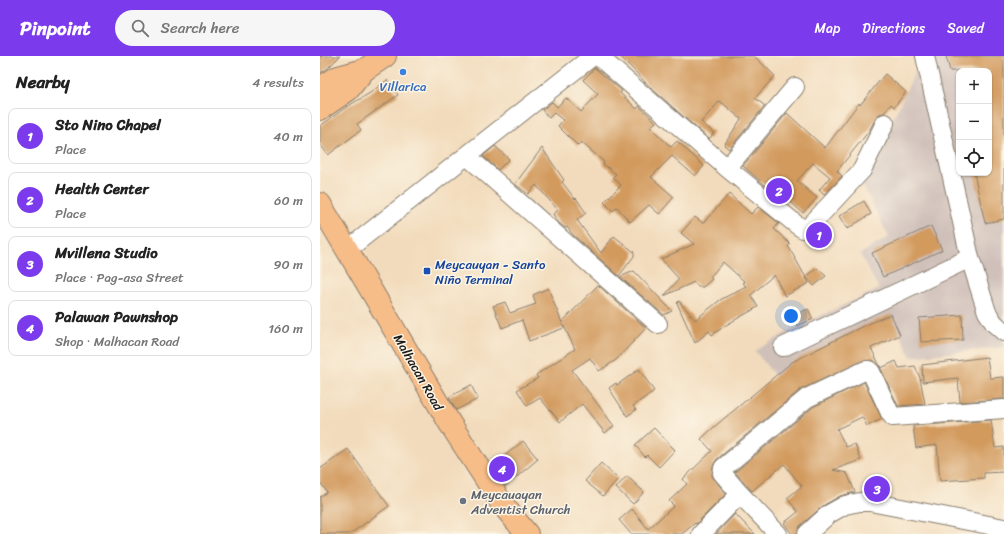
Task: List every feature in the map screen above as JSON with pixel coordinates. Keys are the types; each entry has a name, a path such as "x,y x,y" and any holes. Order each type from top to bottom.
{"main road":[{"path":"320,109 348,90 364,70 385,56"},
{"path":"320,88 338,77 364,70"},
{"name":"Malhacan Road","path":"320,204 449,422 502,504 527,534"}],"street":[{"path":"347,250 592,56"},
{"path":"598,56 727,168 803,229 810,227 862,170 885,123"},
{"path":"924,56 970,258 987,312 994,324 1004,332"},
{"path":"727,168 795,87"},
{"path":"467,156 658,324"},
{"path":"783,346 970,258"},
{"path":"778,534 722,473 723,468 807,398 866,370 869,370 893,417 1004,409"},
{"path":"701,534 740,494"},
{"path":"808,534 829,514 845,505 865,502 1004,528"}],"shaded area":[{"path":"913,56 1004,56 1004,347 911,357 890,314 792,362 775,376 755,351 797,326 879,289 860,254 889,237 862,184 918,66"}],"building":[{"path":"320,56 340,56 327,69 320,73"},
{"path":"620,56 754,56 775,76 755,98 765,106 729,149 724,145 741,119 720,101 701,122 714,133 709,139 650,87"},
{"path":"946,56 1004,56 1004,219 985,223 975,176 992,176 992,68 956,68 956,71 950,71"},
{"path":"595,68 622,91 620,93 637,109 639,106 656,122 650,127 671,147 677,141 704,166 695,176 672,156 651,177 674,197 659,214 649,205 630,222 617,207 613,211 604,202 621,185 613,177 616,174 603,164 604,162 581,142 578,146 558,126 563,120 554,113 549,118 542,110 552,102 557,107 566,98 581,112 598,94 583,80"},
{"path":"885,74 906,92 894,107 891,104 884,113 879,114 869,131 837,171 842,176 824,195 819,190 830,177 813,163 797,181 817,198 803,213 783,195 780,198 743,166 787,113 825,148 859,103 860,105"},
{"path":"387,80 398,95 357,124 361,130 328,155 320,144 320,126"},
{"path":"495,146 509,159 498,170 483,156"},
{"path":"542,148 564,180 562,182 575,199 576,198 586,213 577,220 601,253 614,236 634,252 634,256 619,276 573,235 567,227 565,228 558,222 553,214 558,210 536,185 528,194 515,184"},
{"path":"729,194 751,214 758,207 779,223 774,229 790,244 788,246 809,283 785,296 774,275 751,295 758,307 726,325 712,335 709,331 695,343 677,303 679,301 695,320 720,300 746,286 743,283 745,282 723,262 710,277 712,279 703,287 698,287 694,282 664,296 679,279 661,259 694,244 681,233 695,217 703,223"},
{"path":"864,201 871,214 847,229 839,216"},
{"path":"931,226 942,250 883,277 872,253"},
{"path":"817,268 826,276 814,286 806,277"},
{"path":"634,271 672,311 664,315 620,277"},
{"path":"598,285 646,328 616,360 599,371 590,358 572,370 614,426 605,433 582,404 560,422 540,398 527,406 517,390 538,378 536,375 575,349 562,322"},
{"path":"548,288 564,328 529,341 522,320 502,328 493,306 505,302 510,313 536,304 533,295"},
{"path":"808,309 813,319 797,326 794,320 794,315"},
{"path":"891,314 900,335 871,348 881,368 896,361 899,368 915,366 920,378 925,404 898,406 879,365 873,360 862,361 800,390 716,460 713,466 712,476 726,494 696,524 695,523 682,534 631,534 619,520 632,509 648,529 674,506 669,501 687,484 683,479 712,451 701,439 714,427 792,362 861,327"},
{"path":"962,315 963,340 921,342 919,318"},
{"path":"987,357 990,378 1004,377 1004,399 960,402 958,378 923,382 922,365"},
{"path":"639,369 654,391 633,406 636,410 627,416 609,388 616,383 617,385"},
{"path":"864,382 882,419 867,426 862,417 837,429 846,447 855,444 861,460 833,470 847,473 855,492 840,496 824,505 800,526 797,534 792,534 784,523 798,512 787,498 802,486 784,464 752,491 735,472 813,407"},
{"path":"471,385 478,399 456,410 449,397"},
{"path":"991,420 995,448 1004,447 1004,472 984,473 984,478 940,481 937,445 916,448 913,426"},
{"path":"654,428 675,450 659,467 647,455 645,457 635,445"},
{"path":"523,441 538,459 506,486 492,466"},
{"path":"348,449 389,506 350,534 320,534 320,497 327,492 320,482 320,469"},
{"path":"601,463 618,479 603,496 585,481"},
{"path":"627,476 644,492 633,504 616,488"},
{"path":"871,479 888,483 885,494 868,491"},
{"path":"735,514 755,534 716,534"}],"place":[{"name":"Villarica","path":"403,72"},
{"name":"Health Center","path":"779,191"},
{"name":"Sto Nino Chapel","path":"819,235"},
{"name":"Meycauyan - Santo Niño Terminal","path":"427,271"},
{"name":"Palawan Pawnshop","path":"502,469"},
{"name":"Mvillena Studio","path":"877,489"},
{"name":"Meycauayan Adventist Church","path":"463,501"}]}
